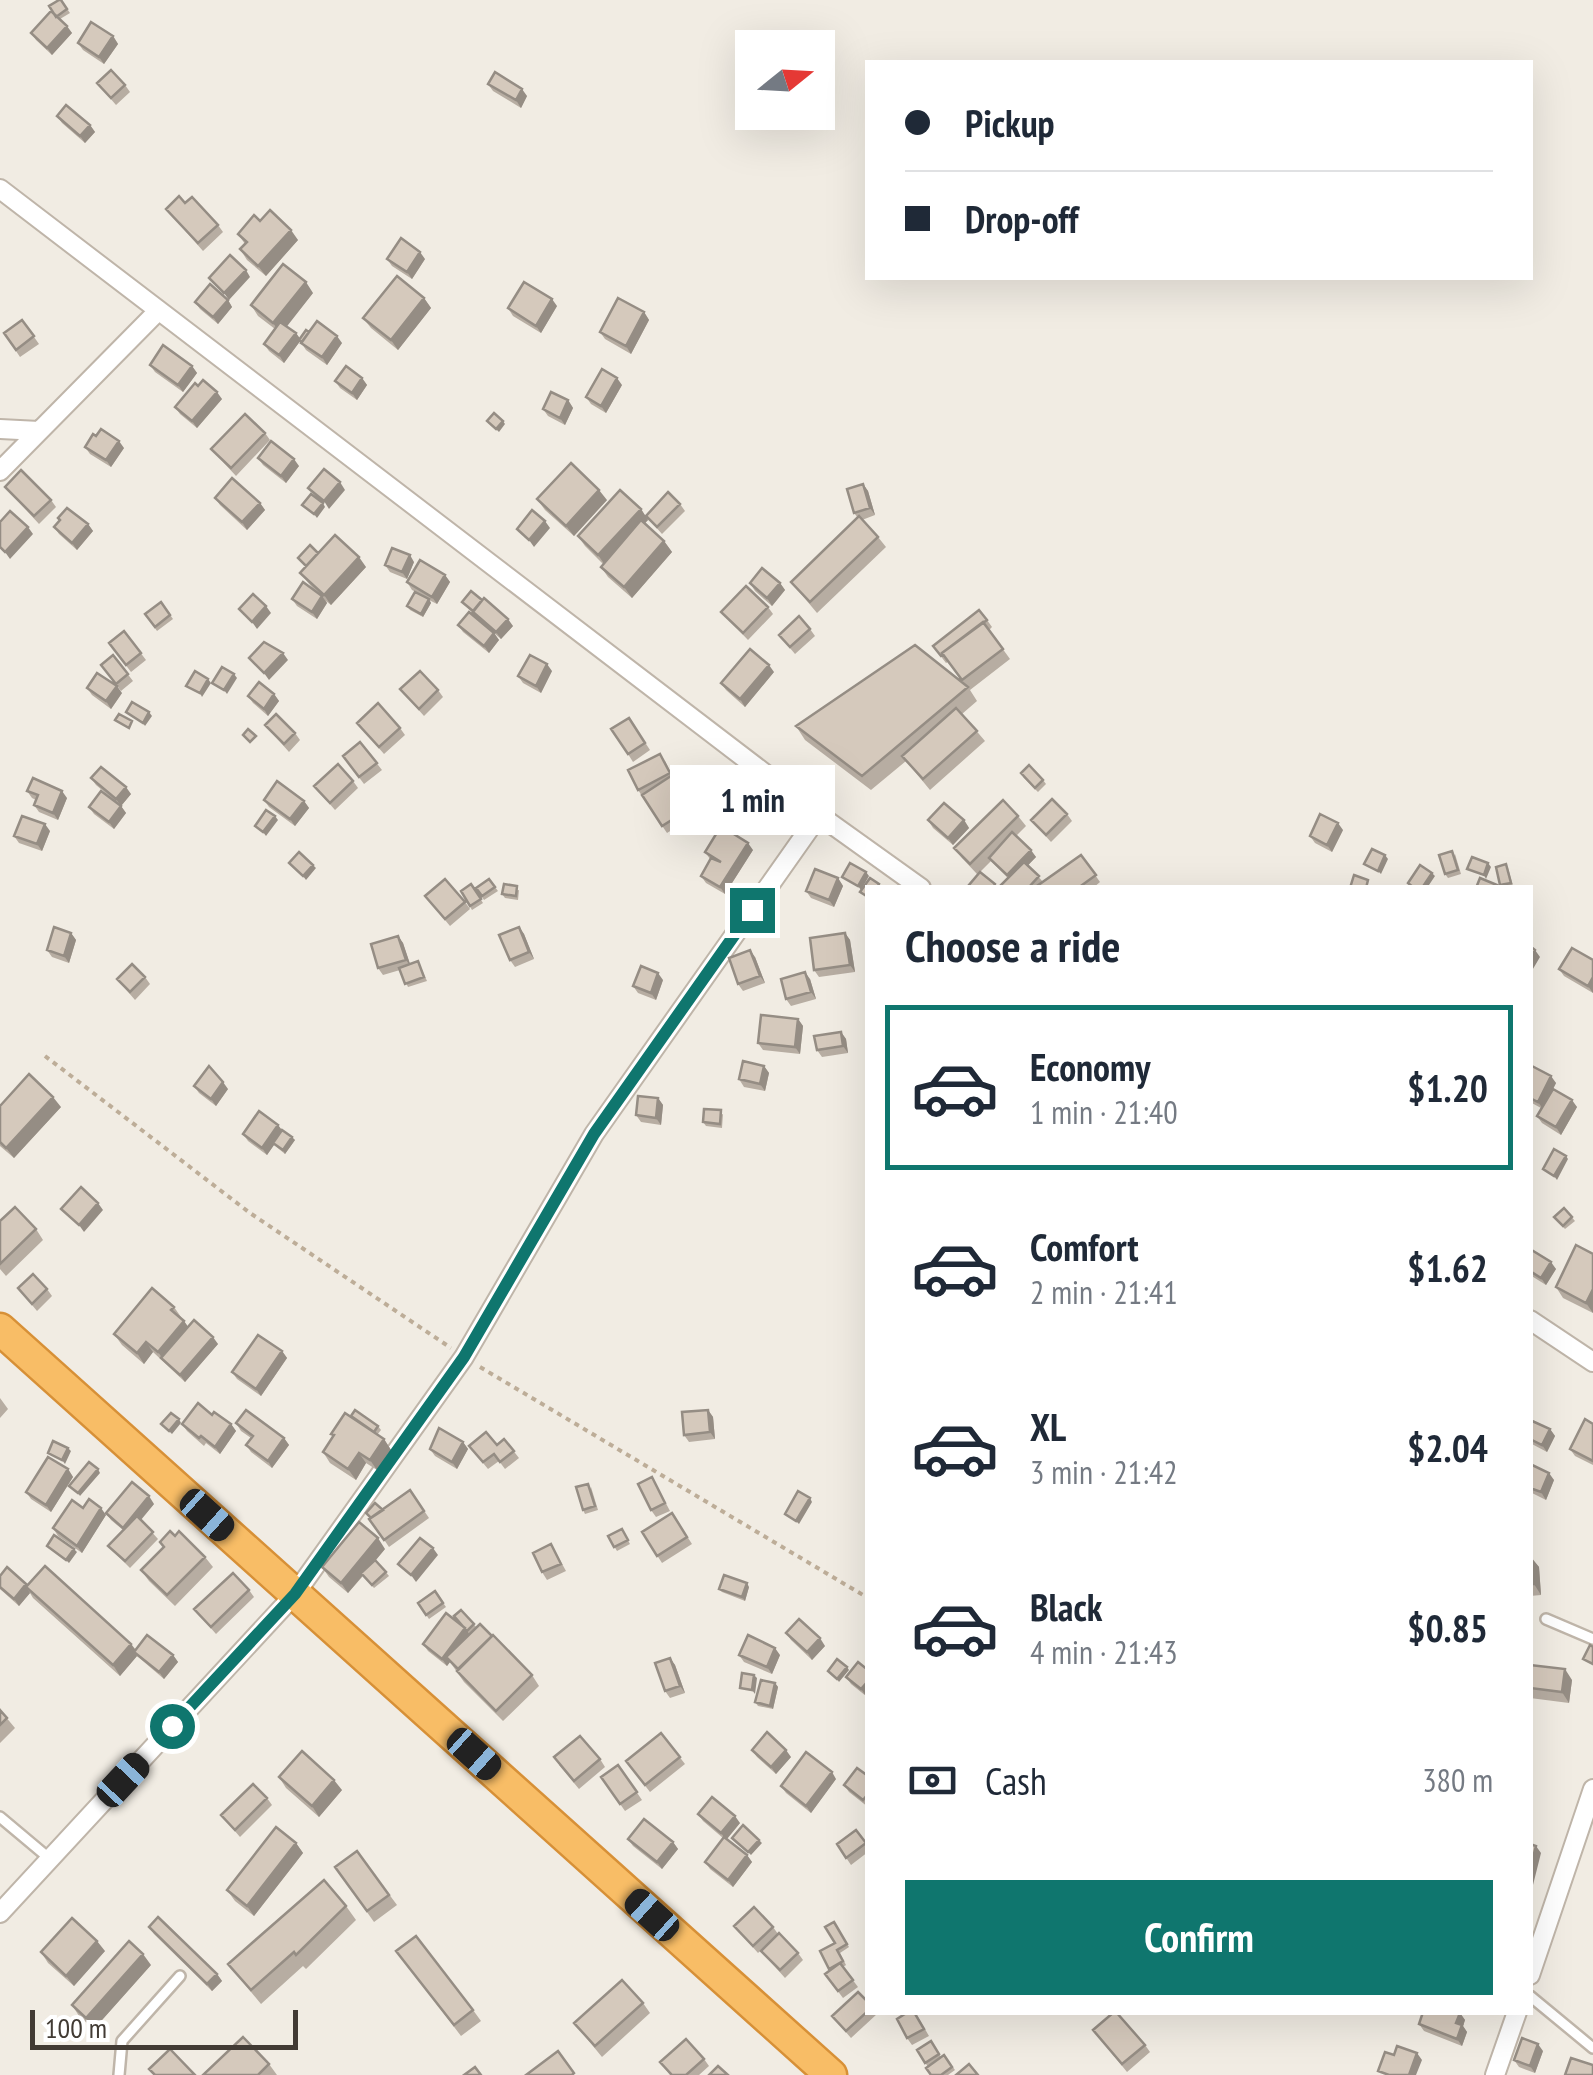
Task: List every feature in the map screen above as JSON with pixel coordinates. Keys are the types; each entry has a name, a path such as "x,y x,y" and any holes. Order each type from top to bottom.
{"highway":[{"path":"0,1330 831,2075"}],"street":[{"path":"0,189 917,885"},
{"path":"0,470 158,311"},
{"path":"0,430 39,431"},
{"path":"0,1912 295,1594 464,1357 594,1134 819,814"},
{"path":"1533,1322 1593,1362"},
{"path":"1533,1966 1593,1789"},
{"path":"1495,2075 1516,2015"}],"lane":[{"path":"1546,1618 1593,1640"},
{"path":"0,1817 50,1859"},
{"path":"119,2075 122,2041 180,1976"},
{"path":"1533,1998 1593,2048"}],"path":[{"path":"45,1056 250,1214 464,1357 865,1596"}],"building":[{"path":"59,0 67,9 56,17 49,6"},
{"path":"51,11 67,26 47,48 31,33"},
{"path":"91,22 113,36 99,57 78,43"},
{"path":"111,70 125,85 111,98 97,83"},
{"path":"495,72 522,89 516,100 488,84"},
{"path":"66,105 90,125 80,136 57,116"},
{"path":"179,196 185,203 192,197 218,225 198,243 166,209"},
{"path":"270,210 291,230 258,266 240,249 247,242 238,234 254,215 260,221"},
{"path":"401,238 420,252 407,272 387,259"},
{"path":"230,255 246,270 224,293 209,278"},
{"path":"283,264 306,282 273,323 251,305"},
{"path":"397,276 424,298 391,340 363,318"},
{"path":"524,282 552,299 536,326 508,308"},
{"path":"210,284 228,300 213,317 195,302"},
{"path":"618,298 644,312 626,346 600,332"},
{"path":"22,320 34,336 16,350 4,333"},
{"path":"317,321 337,336 322,357 301,343"},
{"path":"280,322 296,333 279,355 264,344"},
{"path":"163,345 192,366 178,385 150,365"},
{"path":"346,366 362,378 352,393 335,381"},
{"path":"602,369 617,378 601,406 586,397"},
{"path":"203,380 217,392 192,421 175,407 195,383 198,386"},
{"path":"551,392 568,400 560,418 543,409"},
{"path":"494,413 503,421 496,429 487,421"},
{"path":"245,414 265,433 231,468 211,449"},
{"path":"101,429 119,441 106,460 85,447"},
{"path":"271,441 294,459 281,476 258,458"},
{"path":"571,463 599,490 566,526 537,499"},
{"path":"324,469 340,482 324,501 308,488"},
{"path":"21,470 51,500 34,516 5,487"},
{"path":"232,478 260,503 242,522 215,498"},
{"path":"863,484 870,508 854,513 847,489"},
{"path":"620,490 641,509 598,555 578,536"},
{"path":"668,492 680,504 657,527 646,516"},
{"path":"311,494 323,503 314,514 302,505"},
{"path":"67,508 88,524 72,543 54,527"},
{"path":"532,510 545,521 529,540 517,529"},
{"path":"10,511 28,527 5,552 0,547 0,522"},
{"path":"859,516 878,537 810,602 791,582"},
{"path":"641,520 664,541 624,587 601,567"},
{"path":"335,535 359,557 324,595 300,573"},
{"path":"310,545 318,553 306,566 298,558"},
{"path":"392,548 410,555 402,572 385,565"},
{"path":"420,560 445,575 432,597 407,582"},
{"path":"762,568 780,583 767,598 750,583"},
{"path":"303,582 322,596 312,612 292,599"},
{"path":"746,586 768,607 743,633 721,612"},
{"path":"471,591 482,600 473,611 462,602"},
{"path":"415,592 429,599 421,614 407,606"},
{"path":"253,594 266,606 252,622 239,609"},
{"path":"484,598 508,619 496,632 473,612"},
{"path":"161,602 170,615 155,627 145,614"},
{"path":"979,610 987,620 941,656 933,646"},
{"path":"469,612 494,633 484,646 458,625"},
{"path":"799,616 810,629 790,647 779,635"},
{"path":"983,622 1003,649 962,680 942,653"},
{"path":"124,631 141,653 126,665 109,643"},
{"path":"264,642 283,653 264,673 249,658"},
{"path":"915,645 968,687 862,776 796,726"},
{"path":"750,649 769,665 740,699 721,683"},
{"path":"113,655 128,674 116,684 101,665"},
{"path":"530,655 547,664 536,686 518,676"},
{"path":"222,667 234,674 224,690 212,683"},
{"path":"195,671 208,679 200,693 186,686"},
{"path":"420,671 438,690 419,709 400,689"},
{"path":"97,673 117,686 106,701 87,688"},
{"path":"259,682 274,694 264,709 248,696"},
{"path":"132,702 149,712 143,723 126,712"},
{"path":"378,703 400,728 379,747 357,723"},
{"path":"956,708 977,731 923,779 902,756"},
{"path":"119,714 132,721 129,728 115,720"},
{"path":"276,714 295,733 284,744 265,725"},
{"path":"629,718 645,743 628,754 611,729"},
{"path":"248,729 256,736 250,742 243,735"},
{"path":"360,742 377,763 359,777 343,756"},
{"path":"660,754 670,773 638,790 628,770"},
{"path":"338,764 353,781 330,803 314,786"},
{"path":"1029,765 1043,780 1035,788 1021,773"},
{"path":"101,767 126,787 116,799 91,778"},
{"path":"674,774 694,806 662,826 642,795"},
{"path":"33,778 62,791 53,813 34,805 38,795 27,791"},
{"path":"277,781 304,801 290,819 264,800"},
{"path":"101,791 121,806 109,822 89,807"},
{"path":"1052,799 1067,814 1046,835 1031,820"},
{"path":"1003,800 1018,816 970,864 954,848"},
{"path":"944,803 964,820 948,838 928,820"},
{"path":"266,810 275,816 263,832 255,826"},
{"path":"1320,814 1338,823 1327,845 1310,836"},
{"path":"22,816 45,824 37,844 14,836"},
{"path":"721,826 748,843 720,887 701,876 711,858 721,862 705,852"},
{"path":"1012,832 1031,850 1007,875 989,858"},
{"path":"1372,849 1385,855 1378,871 1364,864"},
{"path":"1452,851 1458,870 1445,874 1439,855"},
{"path":"299,852 313,865 303,876 289,863"},
{"path":"1081,855 1096,875 1082,885 1038,885"},
{"path":"1472,857 1488,863 1484,875 1467,869"},
{"path":"1024,862 1039,876 1031,885 1001,885"},
{"path":"850,863 866,872 858,886 842,877"},
{"path":"1506,864 1511,883 1500,885 1496,867"},
{"path":"1420,865 1432,873 1424,885 1408,883"},
{"path":"815,869 838,878 829,900 806,891"},
{"path":"980,872 995,884 994,885 969,885"},
{"path":"1354,875 1368,880 1367,885 1351,885"},
{"path":"1480,878 1497,885 1477,885"},
{"path":"445,879 465,902 445,919 425,896"},
{"path":"489,879 495,887 482,896 476,888"},
{"path":"471,884 481,899 470,906 461,891"},
{"path":"504,884 517,886 516,896 502,894"},
{"path":"54,927 71,933 64,956 47,950"},
{"path":"519,927 529,952 510,960 499,935"},
{"path":"845,933 850,965 814,970 810,938"},
{"path":"398,936 406,960 378,968 371,944"},
{"path":"1572,948 1593,960 1593,977 1588,986 1559,969"},
{"path":"750,950 760,976 738,984 729,958"},
{"path":"418,961 424,977 405,984 399,968"},
{"path":"132,964 145,977 130,992 117,979"},
{"path":"641,966 658,973 651,993 633,986"},
{"path":"805,972 811,992 786,999 781,979"},
{"path":"761,1015 798,1019 795,1047 758,1043"},
{"path":"841,1032 843,1046 817,1050 814,1036"},
{"path":"743,1061 764,1066 760,1084 739,1079"},
{"path":"209,1066 223,1082 211,1099 194,1086"},
{"path":"1533,1067 1551,1076 1538,1102 1533,1100"},
{"path":"29,1074 53,1097 6,1148 0,1142 0,1106"},
{"path":"1553,1089 1572,1100 1556,1127 1537,1116"},
{"path":"638,1096 658,1098 656,1118 636,1115"},
{"path":"704,1109 721,1110 720,1124 703,1122"},
{"path":"259,1111 278,1125 262,1148 243,1134"},
{"path":"282,1130 292,1137 283,1150 273,1143"},
{"path":"1554,1149 1566,1156 1554,1176 1543,1169"},
{"path":"81,1187 98,1203 79,1225 61,1209"},
{"path":"15,1207 36,1229 0,1264 0,1221"},
{"path":"1564,1208 1572,1217 1563,1226 1554,1217"},
{"path":"1576,1245 1593,1254 1593,1289 1586,1303 1556,1287"},
{"path":"1533,1251 1551,1262 1541,1278 1533,1273"},
{"path":"33,1274 47,1289 32,1304 18,1288"},
{"path":"152,1288 184,1321 158,1352 146,1342 137,1353 114,1334"},
{"path":"194,1320 213,1337 180,1375 161,1358"},
{"path":"258,1335 282,1351 256,1389 232,1372"},
{"path":"198,1403 231,1424 215,1447 182,1424"},
{"path":"246,1410 284,1438 268,1461 246,1445 253,1436 236,1423"},
{"path":"355,1410 378,1426 374,1432 351,1416"},
{"path":"708,1410 710,1432 684,1435 682,1412"},
{"path":"171,1413 179,1419 169,1431 161,1424"},
{"path":"345,1413 384,1439 370,1460 359,1453 348,1469 323,1452"},
{"path":"1585,1419 1593,1424 1593,1461 1570,1449"},
{"path":"1533,1421 1550,1429 1542,1445 1533,1440"},
{"path":"439,1428 463,1442 452,1462 430,1449"},
{"path":"486,1432 497,1445 504,1439 514,1451 500,1462 494,1454 483,1462 469,1446"},
{"path":"53,1441 68,1448 62,1460 48,1453"},
{"path":"48,1457 68,1469 46,1505 26,1492"},
{"path":"89,1462 98,1469 78,1493 69,1486"},
{"path":"1533,1465 1549,1473 1541,1492 1533,1489"},
{"path":"652,1477 665,1503 651,1510 638,1484"},
{"path":"132,1482 149,1496 123,1528 106,1513"},
{"path":"588,1484 595,1506 583,1510 576,1487"},
{"path":"410,1490 424,1511 384,1540 369,1519"},
{"path":"798,1491 810,1498 796,1521 785,1514"},
{"path":"89,1499 101,1508 77,1546 53,1528 72,1500 83,1508"},
{"path":"375,1503 383,1510 371,1518 366,1513"},
{"path":"672,1513 687,1537 657,1556 642,1532"},
{"path":"137,1516 153,1532 125,1561 108,1546"},
{"path":"359,1522 378,1538 341,1583 322,1567"},
{"path":"622,1529 628,1540 614,1547 608,1536"},
{"path":"170,1531 175,1536 179,1531 205,1557 167,1595 141,1570 164,1547 160,1542"},
{"path":"54,1535 74,1549 66,1560 47,1546"},
{"path":"420,1538 433,1548 411,1575 398,1564"},
{"path":"551,1544 561,1564 542,1572 533,1553"},
{"path":"375,1560 386,1572 372,1585 361,1573"},
{"path":"45,1566 131,1644 113,1665 26,1587"},
{"path":"7,1567 26,1584 14,1599 0,1587 0,1576"},
{"path":"233,1573 249,1590 211,1627 194,1609"},
{"path":"724,1575 747,1583 742,1597 719,1589"},
{"path":"435,1591 443,1603 426,1615 418,1603"},
{"path":"461,1610 474,1624 467,1631 454,1616"},
{"path":"446,1613 465,1628 442,1659 423,1644"},
{"path":"799,1619 820,1638 807,1652 786,1633"},
{"path":"480,1624 492,1636 458,1669 446,1657"},
{"path":"147,1635 173,1655 159,1672 134,1652"},
{"path":"493,1635 532,1675 496,1711 457,1671"},
{"path":"748,1635 775,1648 767,1667 739,1655"},
{"path":"1590,1645 1593,1647 1593,1664 1583,1659"},
{"path":"670,1658 680,1686 665,1691 655,1663"},
{"path":"837,1659 847,1667 837,1679 828,1671"},
{"path":"858,1662 865,1668 865,1684 861,1689 846,1677"},
{"path":"1533,1665 1565,1669 1562,1692 1533,1688"},
{"path":"742,1673 754,1675 752,1690 740,1688"},
{"path":"761,1680 775,1683 770,1706 755,1702"},
{"path":"767,1732 786,1750 771,1767 752,1750"},
{"path":"661,1733 680,1757 645,1785 626,1761"},
{"path":"580,1736 600,1759 574,1781 554,1757"},
{"path":"302,1751 334,1780 312,1806 279,1777"},
{"path":"806,1752 832,1772 806,1806 781,1786"},
{"path":"618,1765 637,1792 620,1804 601,1777"},
{"path":"857,1768 865,1774 865,1798 863,1800 844,1785"},
{"path":"253,1784 267,1798 235,1830 221,1815"},
{"path":"712,1797 735,1816 721,1833 698,1814"},
{"path":"644,1819 673,1842 657,1862 628,1839"},
{"path":"743,1825 759,1840 748,1852 732,1838"},
{"path":"276,1827 296,1843 247,1906 227,1890"},
{"path":"856,1830 865,1842 846,1858 837,1844"},
{"path":"724,1837 747,1855 728,1880 705,1862"},
{"path":"357,1851 389,1895 367,1911 335,1867"},
{"path":"324,1880 346,1906 296,1955 294,1952 251,1990 228,1964"},
{"path":"754,1907 773,1927 753,1946 734,1926"},
{"path":"158,1917 217,1974 207,1984 149,1927"},
{"path":"72,1918 97,1941 66,1976 41,1952"},
{"path":"834,1922 847,1944 837,1950 843,1961 829,1969 820,1951 835,1943 825,1927"},
{"path":"779,1933 798,1953 780,1970 761,1951"},
{"path":"416,1936 473,2010 454,2025 396,1951"},
{"path":"129,1941 143,1954 86,2018 72,2005"},
{"path":"840,1963 853,1980 838,1991 825,1974"},
{"path":"622,1980 643,2003 595,2046 574,2023"},
{"path":"858,1992 865,1999 865,2014 846,2031 832,2016"},
{"path":"916,2015 924,2029 907,2038 897,2019"},
{"path":"1110,2015 1119,2015 1145,2045 1122,2064 1093,2030"},
{"path":"1422,2015 1459,2015 1456,2023 1462,2025 1457,2039 1419,2024"},
{"path":"243,2037 269,2064 258,2075 203,2075"},
{"path":"1522,2038 1538,2044 1530,2066 1514,2060"},
{"path":"686,2039 704,2059 686,2075 672,2075 660,2062"},
{"path":"931,2041 939,2054 925,2063 917,2050"},
{"path":"1397,2046 1417,2053 1409,2075 1378,2071 1385,2052 1394,2055"},
{"path":"170,2049 195,2075 155,2075 149,2069"},
{"path":"558,2051 572,2075 526,2075"},
{"path":"944,2055 952,2067 941,2075 931,2075 926,2068"},
{"path":"1571,2058 1593,2065 1593,2075 1565,2075"},
{"path":"969,2064 978,2075 956,2075"},
{"path":"718,2066 728,2075 709,2075"},
{"path":"475,2067 481,2075 464,2075"}],"route":[{"path":"172,1726 295,1594 464,1357 594,1134 752,910"}]}
